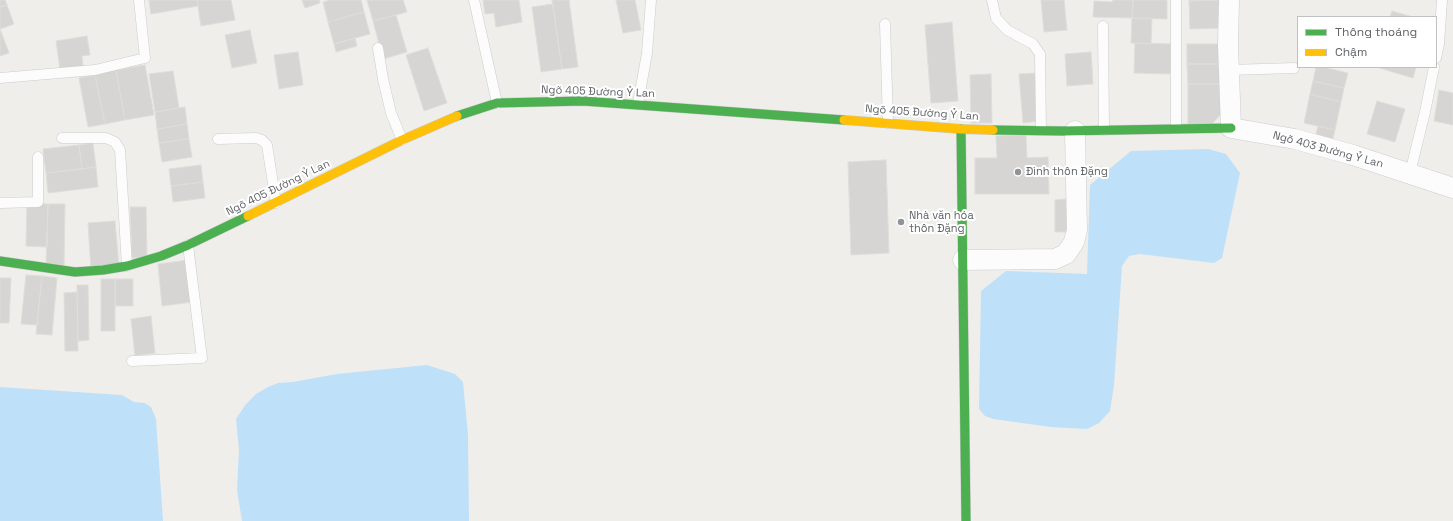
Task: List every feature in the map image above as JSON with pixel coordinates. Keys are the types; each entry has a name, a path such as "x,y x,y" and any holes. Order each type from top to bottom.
{"street":[{"path":"1229,0 1228,45 1231,128"},
{"name":"Ngõ 405 Đường Ỷ Lan","path":"0,261 75,272 103,270 127,266 161,256 188,245 276,203 402,140 462,114 497,104 540,101 583,101 961,129 1075,131 1231,128"},
{"name":"Ngõ 403 Đường Ỷ Lan","path":"1231,128 1295,139 1410,172 1453,188"},
{"path":"961,129 966,521"},
{"path":"963,260 1055,259 1066,254 1074,242 1077,230 1075,131"}],"lane":[{"path":"0,78 95,70 145,58 139,0"},
{"path":"474,0 497,104"},
{"path":"638,104 647,53 651,0"},
{"path":"992,0 996,18 1007,30 1034,44 1040,54 1041,130"},
{"path":"1176,0 1176,128"},
{"path":"1437,53 1442,0"},
{"path":"885,24 888,123"},
{"path":"1103,26 1104,130"},
{"path":"378,48 391,113 402,140"},
{"path":"1229,70 1294,68"},
{"path":"1410,172 1425,112 1434,68"},
{"path":"62,138 106,138 114,142 120,150 127,266"},
{"path":"218,139 256,138 262,140 267,145 276,203"},
{"path":"0,203 38,202 38,157"},
{"path":"132,361 202,358 188,245"}],"water":[{"path":"1208,149 1226,154 1240,173 1222,258 1214,263 1140,254 1129,256 1122,266 1114,385 1110,411 1099,423 1087,429 1051,427 993,419 985,416 979,409 981,291 1006,271 1087,274 1090,185 1131,151"},
{"path":"427,365 455,374 463,382 468,435 469,521 242,521 237,490 239,450 236,419 246,404 256,394 278,383 293,382 337,374"},
{"path":"0,387 122,395 134,402 145,403 151,407 156,419 163,521 0,521"}],"building":[{"path":"0,0 5,0 7,5 0,7"},
{"path":"149,0 197,0 198,6 151,14"},
{"path":"197,0 231,0 235,20 201,26"},
{"path":"302,0 319,0 320,3 305,8"},
{"path":"330,0 361,0 364,12 328,22 323,2"},
{"path":"367,0 403,0 407,12 373,21"},
{"path":"483,0 519,0 522,22 496,27 494,13 485,14"},
{"path":"552,0 569,0 578,67 562,69"},
{"path":"616,0 635,0 641,30 623,33"},
{"path":"1041,0 1064,0 1067,30 1044,32"},
{"path":"1113,0 1133,0 1132,18 1093,17 1094,1 1112,2"},
{"path":"1133,0 1167,0 1167,19 1132,18"},
{"path":"1189,0 1224,0 1189,1"},
{"path":"1224,0 1224,28 1190,29 1189,1"},
{"path":"553,4 562,69 541,72 532,7"},
{"path":"7,5 14,24 0,29 0,7"},
{"path":"1392,11 1410,16 1390,16"},
{"path":"364,12 370,34 334,44 328,22"},
{"path":"396,15 407,52 383,59 373,21"},
{"path":"1132,18 1152,19 1151,44 1131,43"},
{"path":"952,22 958,101 931,103 925,25"},
{"path":"0,29 9,53 0,56"},
{"path":"250,30 257,63 232,68 225,35"},
{"path":"87,36 90,55 82,56 83,66 60,69 56,41"},
{"path":"355,38 357,46 336,52 334,44"},
{"path":"1135,43 1171,44 1170,74 1134,73"},
{"path":"1187,44 1226,44 1226,64 1187,64"},
{"path":"428,48 447,103 424,111 406,55"},
{"path":"298,52 303,85 279,89 274,55"},
{"path":"1091,52 1093,84 1067,86 1065,54"},
{"path":"1187,64 1226,64 1226,84 1188,84"},
{"path":"145,65 154,115 125,120 116,70"},
{"path":"1316,68 1327,68 1348,73 1344,88 1313,81"},
{"path":"1379,68 1416,68 1413,78"},
{"path":"116,70 125,120 105,124 95,75"},
{"path":"173,71 179,108 155,112 149,74"},
{"path":"1036,73 1039,121 1023,123 1019,74"},
{"path":"991,74 992,123 971,123 970,75"},
{"path":"95,75 105,124 88,127 79,78"},
{"path":"1313,81 1344,88 1341,102 1310,94"},
{"path":"1188,84 1226,84 1226,109 1210,126 1188,127"},
{"path":"1439,90 1453,93 1453,125 1434,121"},
{"path":"1310,94 1341,102 1335,130 1304,123"},
{"path":"1377,101 1405,109 1395,142 1367,134"},
{"path":"185,107 187,124 157,129 155,112"},
{"path":"187,124 189,139 159,143 157,129"},
{"path":"1318,126 1335,130 1332,142 1315,138"},
{"path":"1026,135 1027,158 1048,157 1049,194 975,194 975,158 997,158 996,136"},
{"path":"189,139 192,157 162,162 159,143"},
{"path":"93,143 96,167 82,169 79,145"},
{"path":"79,145 82,169 46,173 43,149"},
{"path":"886,160 889,253 851,255 848,162"},
{"path":"201,165 203,182 171,186 169,169"},
{"path":"96,167 98,187 48,193 46,173"},
{"path":"203,182 205,198 173,202 171,186"},
{"path":"1066,199 1067,232 1055,232 1055,200"},
{"path":"27,203 48,204 47,247 26,246"},
{"path":"48,204 65,204 64,265 46,265"},
{"path":"130,207 146,207 147,257 132,258"},
{"path":"115,221 119,267 91,269 88,223"},
{"path":"188,260 193,302 162,306 158,264"},
{"path":"26,275 42,276 37,325 21,324"},
{"path":"42,276 57,278 52,335 36,334"},
{"path":"0,278 11,278 9,323 0,323"},
{"path":"101,279 115,279 115,331 101,331"},
{"path":"115,279 133,279 133,306 115,306"},
{"path":"77,285 88,285 89,340 78,341"},
{"path":"77,292 78,351 65,351 64,293"},
{"path":"151,316 155,353 135,356 131,319"}],"traffic: fast":[{"path":"457,116 497,103 583,101 844,120"},
{"path":"993,130 1062,131 1231,128"},
{"path":"961,129 966,521"},
{"path":"0,261 75,272 103,270 127,266 161,256 188,245 248,216"}],"traffic: slow":[{"path":"248,216 402,140 457,116"},
{"path":"844,120 993,130"}],"place":[{"name":"Đình thôn Đặng","path":"1018,172"},
{"name":"Nhà văn hóa thôn Đặng","path":"901,222"}]}
